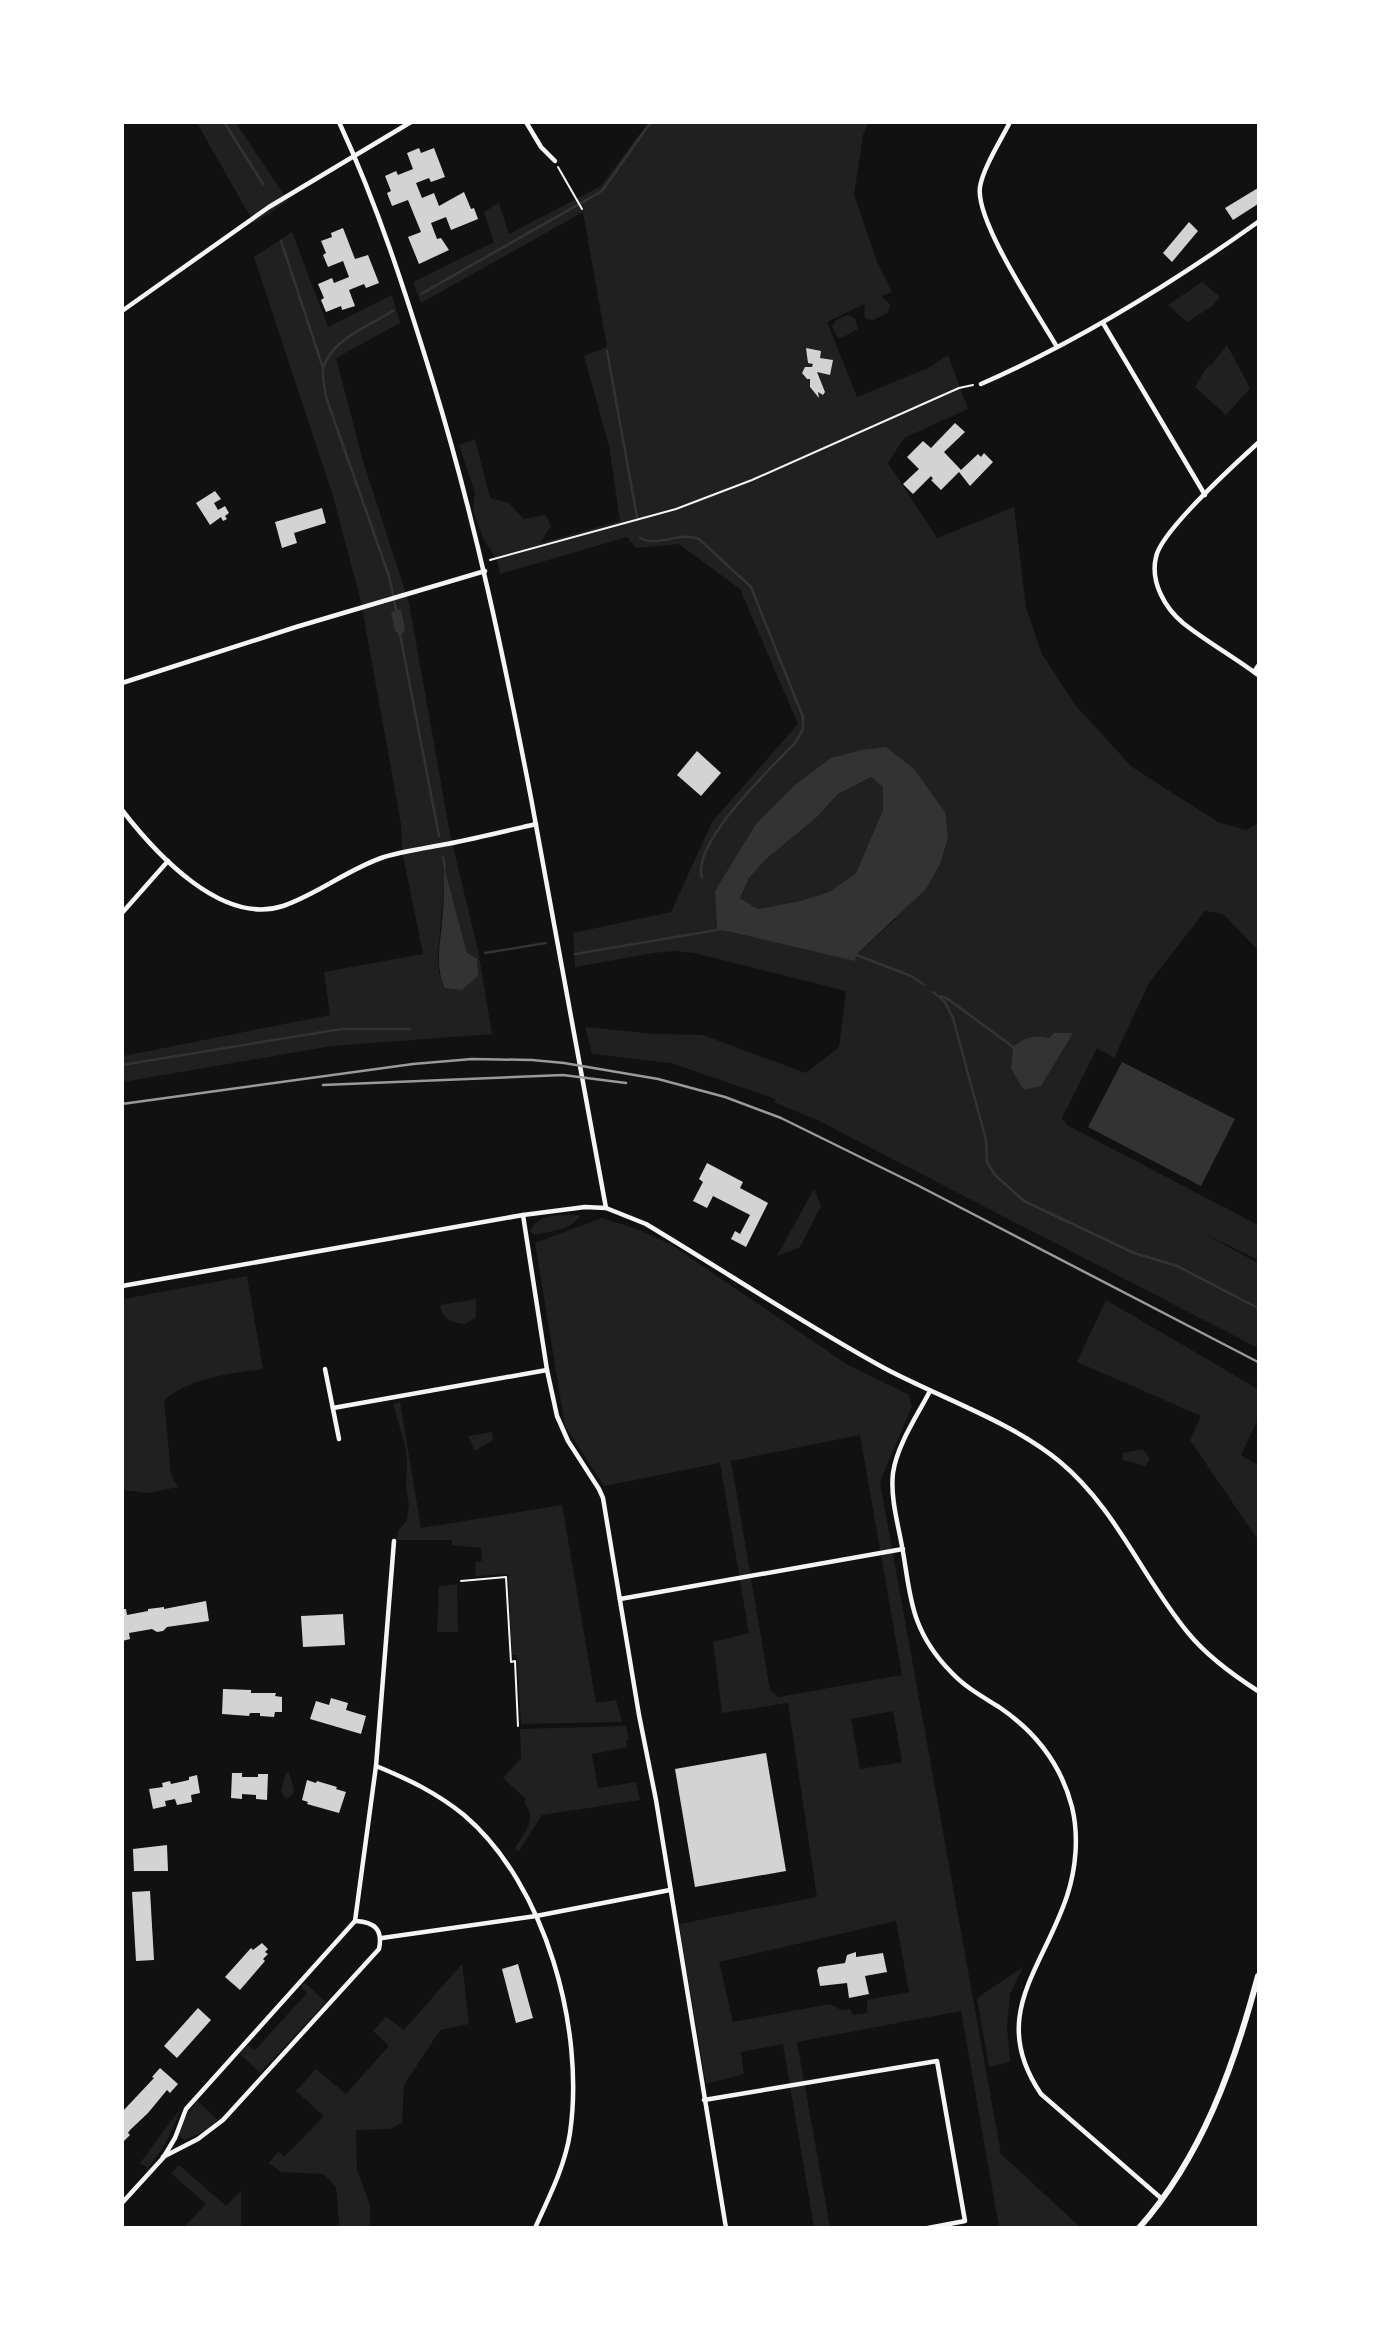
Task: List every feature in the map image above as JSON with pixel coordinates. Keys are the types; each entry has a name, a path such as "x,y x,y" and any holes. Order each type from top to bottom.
{"street":[{"path":"339,122 355,156 412,312 456,456 485,572 559,940 606,1208"},
{"path":"122,311 269,207 411,122"},
{"path":"526,122 541,147 555,161"},
{"path":"1010,122 980,183 979,200 989,228 1057,347"},
{"path":"981,384 1103,323 1173,280 1258,222"},
{"path":"1103,323 1205,495"},
{"path":"1258,443 1205,495 1161,544 1156,557 1155,573 1158,589 1168,607 1182,622 1256,673 1258,666"},
{"path":"122,683 402,595 485,572"},
{"path":"122,810 168,861 200,887 231,905 264,910 283,906 346,873 387,856 536,824"},
{"path":"122,913 168,861"},
{"path":"122,1286 523,1215 606,1208 646,1224 850,1348 1038,1445 1080,1480 1106,1511 1189,1634 1212,1658 1258,1691"},
{"path":"523,1215 547,1370 557,1416 568,1441 603,1499 656,1800 726,2228"},
{"path":"325,1369 340,1439"},
{"path":"333,1408 547,1370"},
{"path":"930,1391 902,1447 893,1472 893,1494 917,1621 932,1650 953,1674 1024,1725 1043,1746 1059,1770 1074,1814 1075,1862 1067,1897 1026,1986 1019,2016 1020,2046 1029,2075 1048,2102 1162,2199"},
{"path":"122,2203 163,2158 175,2138 186,2109 355,1921 376,1766 394,1541"},
{"path":"620,1599 903,1549"},
{"path":"376,1766 421,1786 465,1816 500,1855 536,1916 557,1970 565,2000 573,2054 570,2134 556,2182 535,2228"},
{"path":"382,1938 536,1916 670,1890"},
{"path":"163,2158 198,2139 223,2120 379,1949 382,1938 379,1930 372,1924 355,1921"},
{"path":"1139,2228 1186,2164 1224,2084 1258,1976"},
{"path":"704,2100 937,2061 965,2221 928,2228"}],"path":[{"path":"555,161 581,207"},
{"path":"482,562 676,509 752,480 959,388 981,384"},
{"path":"461,1581 506,1577 511,1662 515,1661 518,1726"}],"shaded area":[{"path":"197,123 236,123 288,201 254,223"},
{"path":"648,123 869,123 863,135 854,195 878,264 892,292 882,296 890,305 888,313 873,320 866,319 865,304 827,322 857,397 928,368 948,355 968,409 904,438 888,463 937,538 1014,507 1026,608 1042,654 1076,706 1132,767 1218,822 1246,830 1258,823 1258,950 1223,914 1205,911 1149,983 1114,1058 1097,1048 1062,1118 1067,1125 1258,1225 1258,1260 1201,1232 1258,1263 1258,1348 819,1121 774,1102 776,1099 671,1063 592,1054 585,1027 654,1034 703,1035 806,1073 839,1047 846,991 694,953 675,951 575,967 573,933 671,912 712,822 798,724 740,589 679,544 636,548 627,537 500,574 497,560 484,540 473,511 475,493 459,445 475,439 490,498 509,503 524,519 546,515 551,526 540,543 620,521 609,446 584,356 607,347 583,212 421,303 413,282 494,242 484,212 499,203 509,234 601,186","holes":["886,747 896,919 857,954 855,960 717,930 715,890"]},
{"path":"292,232 328,327 392,295 400,323 336,358 363,461 409,603 450,834 478,950 492,1034 332,1046 123,1082 123,1056 330,1015 324,972 423,954 403,856 401,824 361,602 333,496 254,257","holes":["445,869 467,953 439,975"]},
{"path":"1202,282 1220,297 1211,307 1187,322 1168,305"},
{"path":"848,315 855,318 858,329 838,338 832,326 837,319"},
{"path":"1227,345 1250,388 1226,415 1195,387 1207,367"},
{"path":"401,609 405,630 401,636 395,631 391,612"},
{"path":"886,747 914,769 945,812 948,838 940,864 926,889 857,954 855,961 717,930 715,891 756,824 795,785 831,758","holes":["871,777 883,787 883,810 856,873 829,892 800,901 758,909 740,898 749,878 765,860 817,817 838,794"]},
{"path":"871,777 883,787 883,810 856,873 829,892 800,901 758,909 740,898 749,878 765,860 817,817 838,794"},
{"path":"444,866 467,953 477,959 478,976 462,990 445,988 440,972"},
{"path":"1054,1033 1073,1033 1041,1086 1024,1090 1011,1069 1013,1047 1025,1039 1049,1038"},
{"path":"1122,1062 1235,1119 1201,1186 1088,1127"},
{"path":"814,1189 821,1206 800,1247 777,1256"},
{"path":"580,1215 572,1224 560,1230 534,1235 530,1231 545,1218"},
{"path":"602,1218 637,1229 670,1244 848,1365 908,1394 912,1406 880,1482 1001,2154 1080,2227 999,2227 961,2011 797,2042 830,2227 814,2227 783,2044 741,2052 744,2074 706,2084 679,1924 817,1897 788,1703 722,1713 713,1642 749,1633 720,1463 604,1486 565,1426 535,1243","holes":["860,1435 902,1675 778,1697 770,1690 731,1461","893,1711 902,1762 860,1769 851,1719","896,1921 909,1992 867,2000 867,2013 853,2015 850,2009 841,2010 830,2004 733,2022 719,1962"]},
{"path":"247,1276 263,1369 199,1381 164,1400 171,1475 178,1487 148,1493 123,1490 123,1299"},
{"path":"476,1299 476,1318 465,1324 448,1319 441,1310 440,1305"},
{"path":"1106,1300 1258,1389 1258,1419 1241,1455 1258,1465 1258,1540 1190,1440 1201,1416 1077,1362"},
{"path":"400,1402 421,1528 562,1505 596,1703 616,1700 622,1722 521,1724 517,1655 512,1655 508,1574 476,1576 475,1562 482,1561 481,1548 452,1545 452,1540 397,1540 398,1531 407,1520 409,1505 405,1445 393,1404"},
{"path":"492,1432 493,1440 475,1451 468,1436"},
{"path":"1143,1449 1150,1459 1146,1466 1123,1460 1123,1453"},
{"path":"457,1584 458,1632 437,1632 439,1586"},
{"path":"626,1726 629,1740 626,1741 627,1747 592,1754 598,1788 636,1782 640,1800 542,1815 519,1851 515,1848 526,1831 530,1814 524,1802 526,1799 503,1778 521,1758 520,1729"},
{"path":"289,1772 294,1790 292,1796 286,1799 281,1792 286,1773"},
{"path":"462,1964 469,2024 440,2030 404,2085 402,2123 390,2129 356,2130 357,2170 370,2205 370,2227 335,2227 339,2223 336,2187 324,2174 281,2172 269,2163 278,2152 284,2157 324,2116 296,2091 316,2069 346,2094 389,2046 373,2031 386,2017 404,2030"},
{"path":"1023,1967 1010,1994 1007,2027 1010,2062 989,2067 977,1998"},
{"path":"305,1983 326,2002 260,2073 240,2054 248,2045 255,2050 307,1993 301,1987"},
{"path":"197,2101 218,2120 206,2130 185,2140 179,2136 180,2131"},
{"path":"181,2108 154,2161 148,2168 140,2163"},
{"path":"179,2165 226,2206 241,2191 241,2227 184,2227 206,2204 171,2173"}],"building":[{"path":"419,148 421,153 434,148 445,177 431,182 429,178 416,183 422,198 434,193 439,206 464,192 478,219 451,230 446,217 431,223 437,239 441,238 449,250 419,264 408,237 421,232 408,200 392,206 387,193 391,191 385,176 396,171 398,175 413,169 407,153"},
{"path":"1258,188 1258,204 1233,220 1225,208"},
{"path":"1189,222 1198,231 1172,262 1163,253"},
{"path":"343,228 355,259 368,255 379,283 366,288 364,284 349,290 355,306 342,310 341,306 326,312 318,284 332,278 334,283 349,277 343,261 328,267 321,241 332,237 331,233"},
{"path":"806,348 821,351 820,358 833,360 830,375 817,372 825,392 823,395 818,392 819,398 810,387 810,379 802,373 805,367 812,367 813,364 808,363"},
{"path":"955,423 965,432 944,452 961,470 978,454 981,457 984,453 993,462 970,486 959,472 941,490 931,480 931,476 913,494 903,484 919,469 907,457 923,441 931,448"},
{"path":"215,491 221,499 214,503 218,510 225,506 229,513 225,516 227,519 223,521 221,517 210,525 196,503"},
{"path":"322,508 326,523 294,533 297,543 282,548 275,522"},
{"path":"697,751 721,773 701,796 677,775"},
{"path":"707,1163 743,1182 740,1188 768,1203 746,1247 731,1239 735,1231 740,1234 750,1215 713,1196 707,1208 693,1201 703,1182 699,1179"},
{"path":"206,1601 209,1621 167,1627 157,1632 152,1629 129,1633 130,1639 122,1641 122,1609 126,1609 127,1615 148,1609 164,1609"},
{"path":"343,1614 345,1645 303,1647 301,1616"},
{"path":"223,1689 276,1693 275,1696 282,1697 282,1712 275,1712 274,1717 260,1716 260,1713 250,1713 249,1716 222,1714"},
{"path":"331,1698 348,1703 346,1710 366,1716 361,1734 310,1719 316,1701 329,1705"},
{"path":"766,1753 786,1871 695,1887 675,1769"},
{"path":"232,1773 242,1773 242,1777 268,1774 267,1800 256,1799 256,1795 242,1794 242,1799 231,1798"},
{"path":"197,1775 200,1793 191,1795 192,1802 177,1805 175,1799 165,1801 166,1806 153,1809 149,1789 163,1787 162,1783 170,1781 171,1784 189,1780 189,1777"},
{"path":"307,1780 337,1787 336,1789 346,1792 339,1813 307,1804 308,1802 302,1800"},
{"path":"167,1845 168,1871 134,1871 133,1849"},
{"path":"150,1891 154,1960 136,1961 132,1892"},
{"path":"262,1943 268,1949 265,1952 268,1954 263,1959 265,1961 240,1990 225,1977 251,1948 253,1950"},
{"path":"856,1952 856,1957 883,1953 887,1972 865,1976 869,1994 849,1998 847,1983 820,1986 817,1970 819,1967 845,1963 847,1955"},
{"path":"518,1964 533,2018 516,2023 502,1969"},
{"path":"198,2008 211,2020 177,2058 164,2046"},
{"path":"160,2068 178,2084 170,2093 167,2090 130,2130 130,2135 122,2143 122,2112"}],"waterway":[{"path":"224,122 263,184"},
{"path":"421,294 602,191 651,122"},
{"path":"281,241 323,368"},
{"path":"393,311 342,342 327,359 323,373 326,397 389,576 397,614"},
{"path":"607,351 637,517"},
{"path":"640,538 647,541 684,537 699,539 751,587 803,717 803,729 795,743 736,806 721,826 702,863 702,878"},
{"path":"400,634 439,836"},
{"path":"443,857 445,868"},
{"path":"575,954 717,930"},
{"path":"485,953 546,943"},
{"path":"854,954 911,976 923,984"},
{"path":"933,992 945,1002 953,1018 986,1140 987,1162 995,1175 1024,1201 1134,1253 1177,1266 1258,1308"},
{"path":"940,996 948,999 1013,1047"},
{"path":"122,1065 341,1029 410,1029"}],"railway":[{"path":"122,1104 413,1064 472,1059 564,1063 658,1079 725,1097 781,1118 917,1185 1258,1362"},
{"path":"323,1085 563,1075 626,1083"}]}
